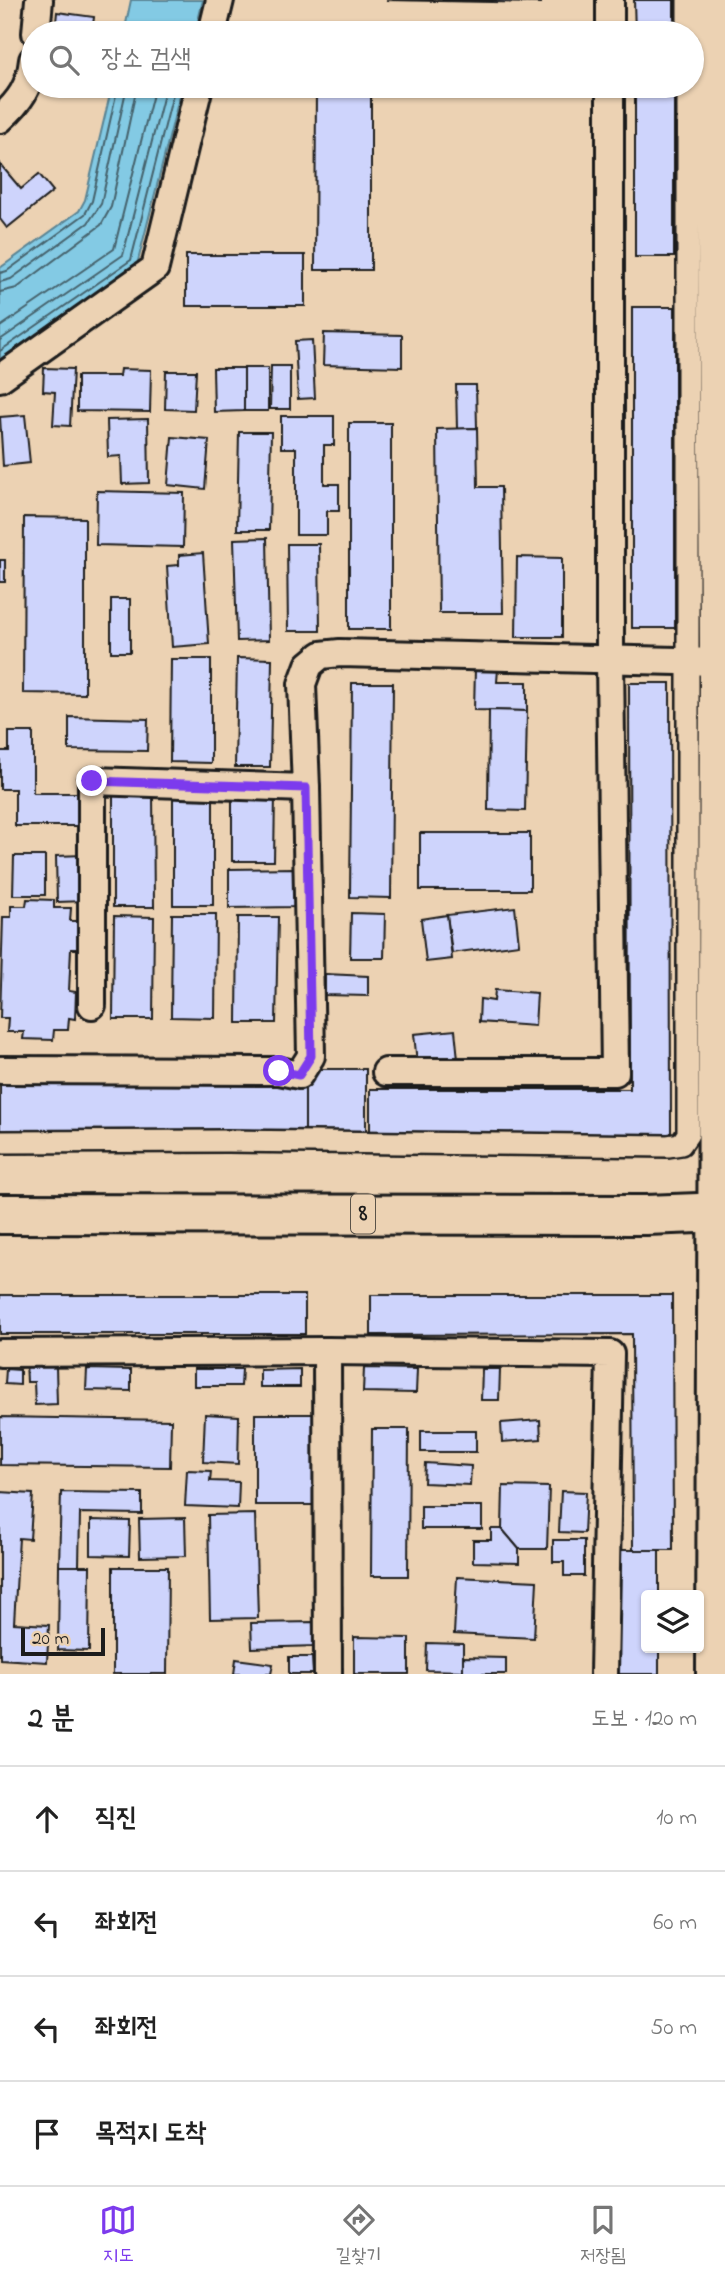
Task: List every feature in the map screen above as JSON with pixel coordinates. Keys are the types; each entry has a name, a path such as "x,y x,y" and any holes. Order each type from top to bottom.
{"main road":[{"path":"716,0 703,661 721,1212 716,1674"},
{"name":"8","path":"0,1214 646,1215 721,1212"}],"street":[{"path":"37,21 39,0"},
{"path":"215,21 220,0"},
{"path":"610,0 610,21"},
{"path":"688,0 688,21"},
{"path":"0,119 16,105 21,96"},
{"path":"0,378 155,268 197,98"},
{"path":"386,1072 615,1072 610,659 610,98"},
{"path":"0,1142 228,1141 668,1146 681,1144 688,1134 703,661 688,98"},
{"path":"0,1070 279,1071 299,1075 311,1056 302,684 309,665 321,655 340,653 703,661"},
{"path":"92,1005 92,781 306,788"},
{"path":"0,1353 327,1351 610,1354 604,1674"},
{"path":"327,1351 328,1674"}],"water":[{"path":"131,0 203,0 198,21 127,21"},
{"path":"109,98 179,98 137,265 0,359 0,268 79,211 85,200"}],"building":[{"path":"386,0 541,0 541,3"},
{"path":"634,0 674,0 674,21 635,21"},
{"path":"57,12 94,17 94,21 56,21"},
{"path":"316,98 371,98 371,270 315,270"},
{"path":"635,98 674,98 674,257 635,257"},
{"path":"0,164 21,189 39,174 53,191 7,228 0,219"},
{"path":"186,255 305,255 305,306 186,306"},
{"path":"632,307 675,307 675,628 632,628"},
{"path":"324,333 402,335 402,367 323,365"},
{"path":"312,340 315,398 298,399 295,341"},
{"path":"271,366 290,366 290,409 270,409"},
{"path":"44,368 73,369 70,426 53,425 55,392 43,391"},
{"path":"213,368 244,368 244,411 214,412"},
{"path":"244,368 268,368 268,411 244,411"},
{"path":"120,369 151,370 150,412 77,411 77,376 119,376"},
{"path":"166,371 196,371 194,410 165,409"},
{"path":"456,385 476,385 477,428 457,429"},
{"path":"25,415 30,463 3,466 0,417"},
{"path":"281,416 334,416 334,445 324,445 324,484 339,484 339,511 327,511 327,535 296,535 296,448 281,448"},
{"path":"148,419 149,483 122,484 121,456 108,457 107,420"},
{"path":"349,423 391,423 391,629 349,629"},
{"path":"477,428 478,487 501,487 503,613 439,613 437,429"},
{"path":"239,432 271,432 269,530 237,530"},
{"path":"172,437 209,440 205,489 168,485"},
{"path":"97,491 184,493 183,547 96,545"},
{"path":"24,517 85,518 85,694 23,693"},
{"path":"267,538 269,640 237,641 234,539"},
{"path":"287,544 319,544 320,631 288,631"},
{"path":"203,553 209,644 172,647 167,566 179,565 179,555"},
{"path":"517,557 562,558 562,637 516,637"},
{"path":"0,560 5,560 5,582 0,582"},
{"path":"111,599 130,599 130,652 111,652"},
{"path":"237,658 272,659 270,767 235,767"},
{"path":"171,659 211,659 211,763 170,762"},
{"path":"475,669 498,669 497,682 527,682 527,711 474,710"},
{"path":"352,683 393,683 391,898 350,897"},
{"path":"629,683 670,683 671,1135 370,1136 370,1089 630,1089"},
{"path":"489,710 527,711 525,811 488,810"},
{"path":"69,717 148,719 147,751 69,750"},
{"path":"9,732 33,732 33,793 82,793 82,826 15,826 15,789 0,789 0,751 9,751"},
{"path":"232,793 275,793 274,861 232,861"},
{"path":"113,794 153,794 154,907 113,907"},
{"path":"173,796 213,796 213,905 173,905"},
{"path":"420,833 530,833 530,890 420,890"},
{"path":"84,855 85,901 57,902 56,856"},
{"path":"14,856 45,856 45,895 13,895"},
{"path":"294,868 295,907 229,908 229,869"},
{"path":"27,899 54,900 54,908 71,908 70,921 79,921 78,949 71,949 69,991 76,992 75,1019 69,1018 68,1030 54,1030 53,1040 23,1039 24,1032 7,1032 8,1018 0,1018 3,917 11,917 11,906 26,906"},
{"path":"515,907 519,944 452,953 447,915"},
{"path":"351,913 385,914 384,958 350,958"},
{"path":"172,914 216,914 215,1018 171,1017"},
{"path":"447,915 452,959 426,962 421,919"},
{"path":"114,916 154,917 153,1019 113,1019"},
{"path":"238,917 278,917 276,1023 237,1023"},
{"path":"325,974 368,976 368,996 325,995"},
{"path":"495,990 537,993 535,1026 479,1022 480,999 494,1001"},
{"path":"455,1030 458,1059 417,1063 414,1034"},
{"path":"305,1069 366,1069 366,1133 305,1132"},
{"path":"0,1085 305,1085 305,1132 0,1132"},
{"path":"0,1295 305,1295 305,1334 0,1334"},
{"path":"371,1295 672,1295 673,1550 633,1550 632,1334 371,1335"},
{"path":"26,1360 45,1360 45,1367 56,1367 57,1404 35,1405 34,1382 27,1382"},
{"path":"364,1368 417,1369 416,1393 363,1392"},
{"path":"6,1369 20,1370 20,1385 5,1384"},
{"path":"87,1369 131,1370 131,1391 86,1390"},
{"path":"194,1369 242,1369 241,1386 194,1386"},
{"path":"300,1369 300,1387 260,1387 260,1370"},
{"path":"482,1369 500,1369 499,1400 481,1400"},
{"path":"205,1414 239,1416 238,1464 203,1462"},
{"path":"255,1414 317,1414 317,1505 255,1505"},
{"path":"0,1417 171,1420 170,1467 0,1465"},
{"path":"540,1420 541,1439 502,1442 501,1423"},
{"path":"372,1429 409,1429 408,1576 371,1576"},
{"path":"421,1431 476,1431 476,1452 421,1452"},
{"path":"425,1463 471,1466 470,1485 424,1483"},
{"path":"187,1470 211,1471 210,1481 239,1482 238,1508 185,1506"},
{"path":"503,1486 549,1487 547,1549 519,1549 502,1529"},
{"path":"561,1491 586,1492 584,1533 559,1532"},
{"path":"0,1492 33,1494 30,1539 19,1538 14,1623 49,1625 47,1662 0,1659"},
{"path":"61,1492 142,1493 142,1514 80,1513 79,1566 59,1566"},
{"path":"421,1506 482,1506 482,1529 421,1529"},
{"path":"255,1514 258,1618 210,1619 208,1515"},
{"path":"185,1518 186,1556 140,1557 139,1519"},
{"path":"91,1520 130,1521 129,1556 91,1555"},
{"path":"491,1529 502,1529 519,1549 519,1563 473,1562 473,1540 491,1540"},
{"path":"553,1540 584,1540 584,1576 564,1576 564,1562 553,1562"},
{"path":"617,1550 659,1550 659,1590 641,1590 641,1653 659,1653 659,1674 617,1674"},
{"path":"59,1566 90,1566 89,1651 58,1650"},
{"path":"113,1567 168,1567 167,1674 113,1674"},
{"path":"457,1577 537,1581 534,1638 454,1634"},
{"path":"315,1622 316,1646 252,1648 251,1623"},
{"path":"354,1637 409,1638 409,1674 354,1674"},
{"path":"427,1643 463,1644 463,1671 426,1670"},
{"path":"289,1657 312,1657 313,1674 289,1674"},
{"path":"463,1657 506,1658 506,1674 463,1674"},
{"path":"236,1659 273,1664 271,1674 234,1674"}],"route":[{"path":"92,781 306,788 311,1056 299,1075 279,1071"}]}
